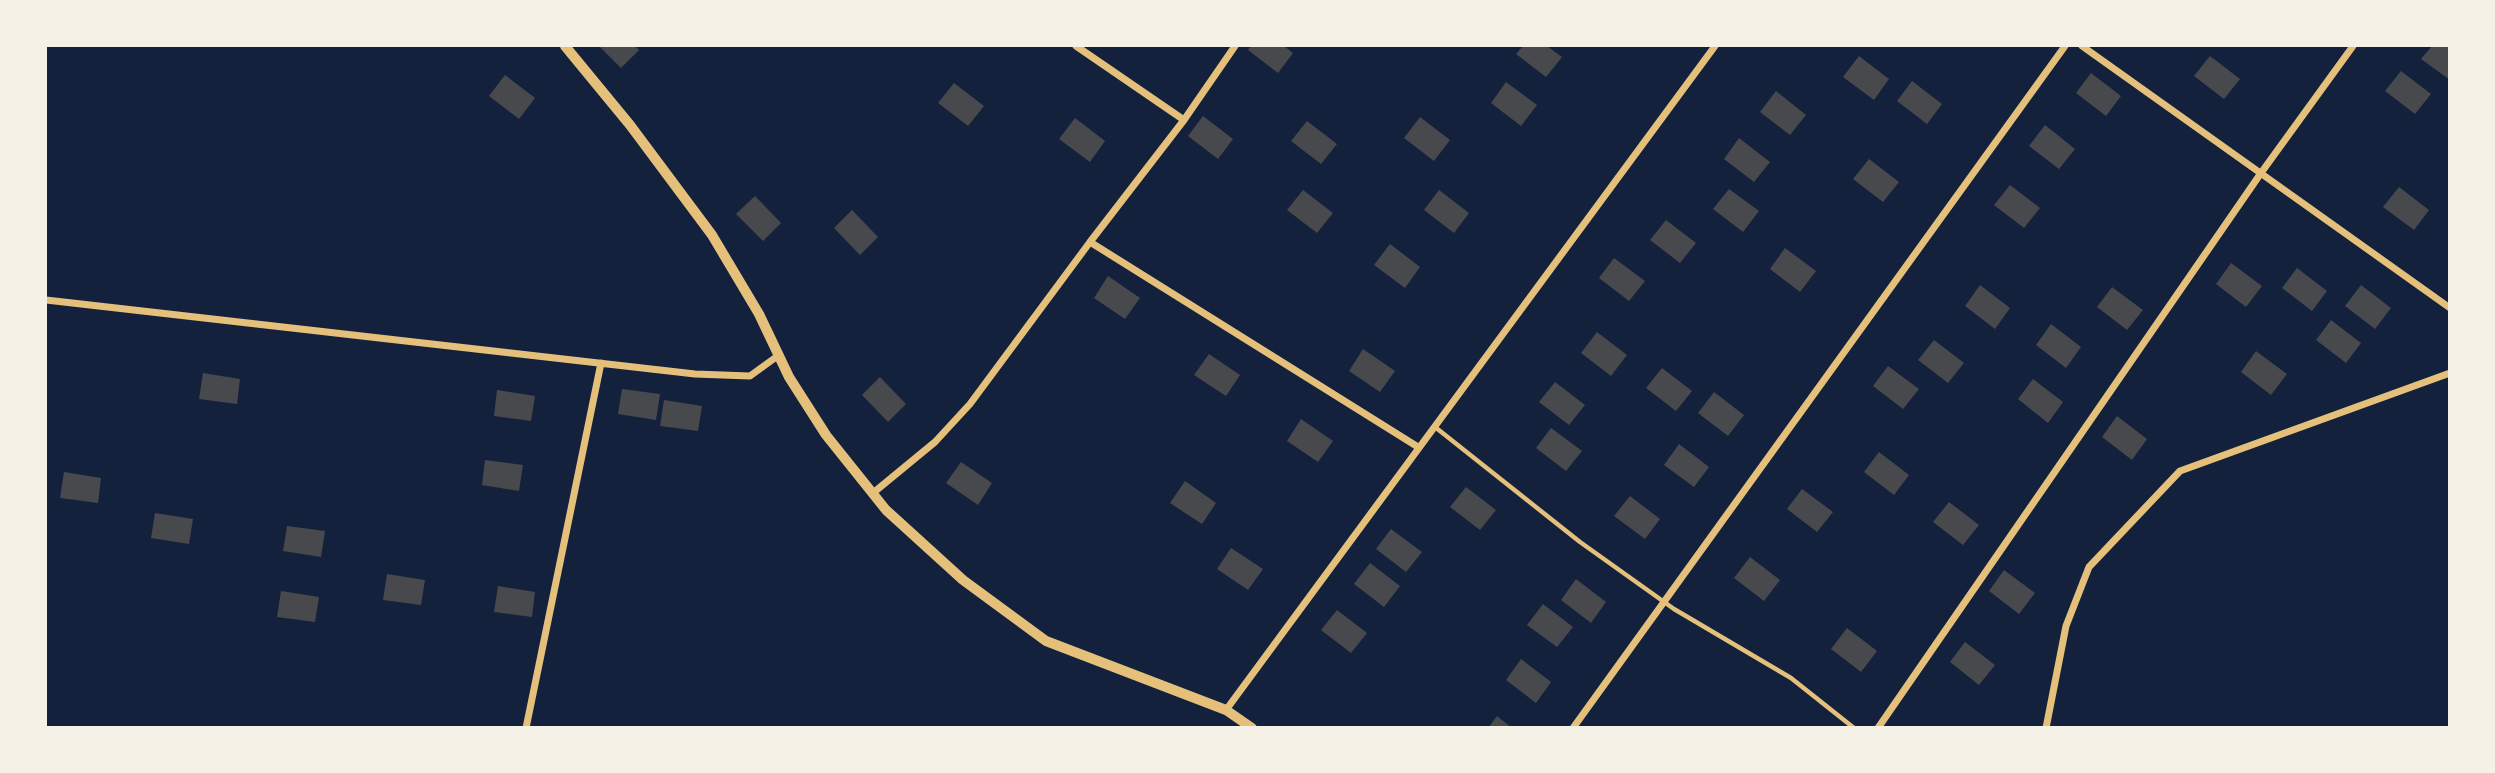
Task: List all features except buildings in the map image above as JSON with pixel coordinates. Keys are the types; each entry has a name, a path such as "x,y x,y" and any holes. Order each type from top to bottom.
{"street":[{"path":"565,46 630,125 712,235 759,314 789,377 827,435 886,510 963,580 1046,641 1226,710 1252,727"},
{"path":"1076,46 1184,120"},
{"path":"873,493 935,442 970,404 1184,120 1235,46"},
{"path":"1226,710 1714,46"},
{"path":"1573,727 2065,46"},
{"path":"2082,46 2449,309"},
{"path":"1878,727 2261,173 2353,46"},
{"path":"1090,242 1418,447"},
{"path":"46,300 695,374 750,376 779,355"},
{"path":"526,727 601,363"},
{"path":"2046,727 2066,626 2089,568 2180,471 2449,373"}],"lane":[{"path":"1434,426 1580,542 1664,603 1791,678 1854,727"}]}
